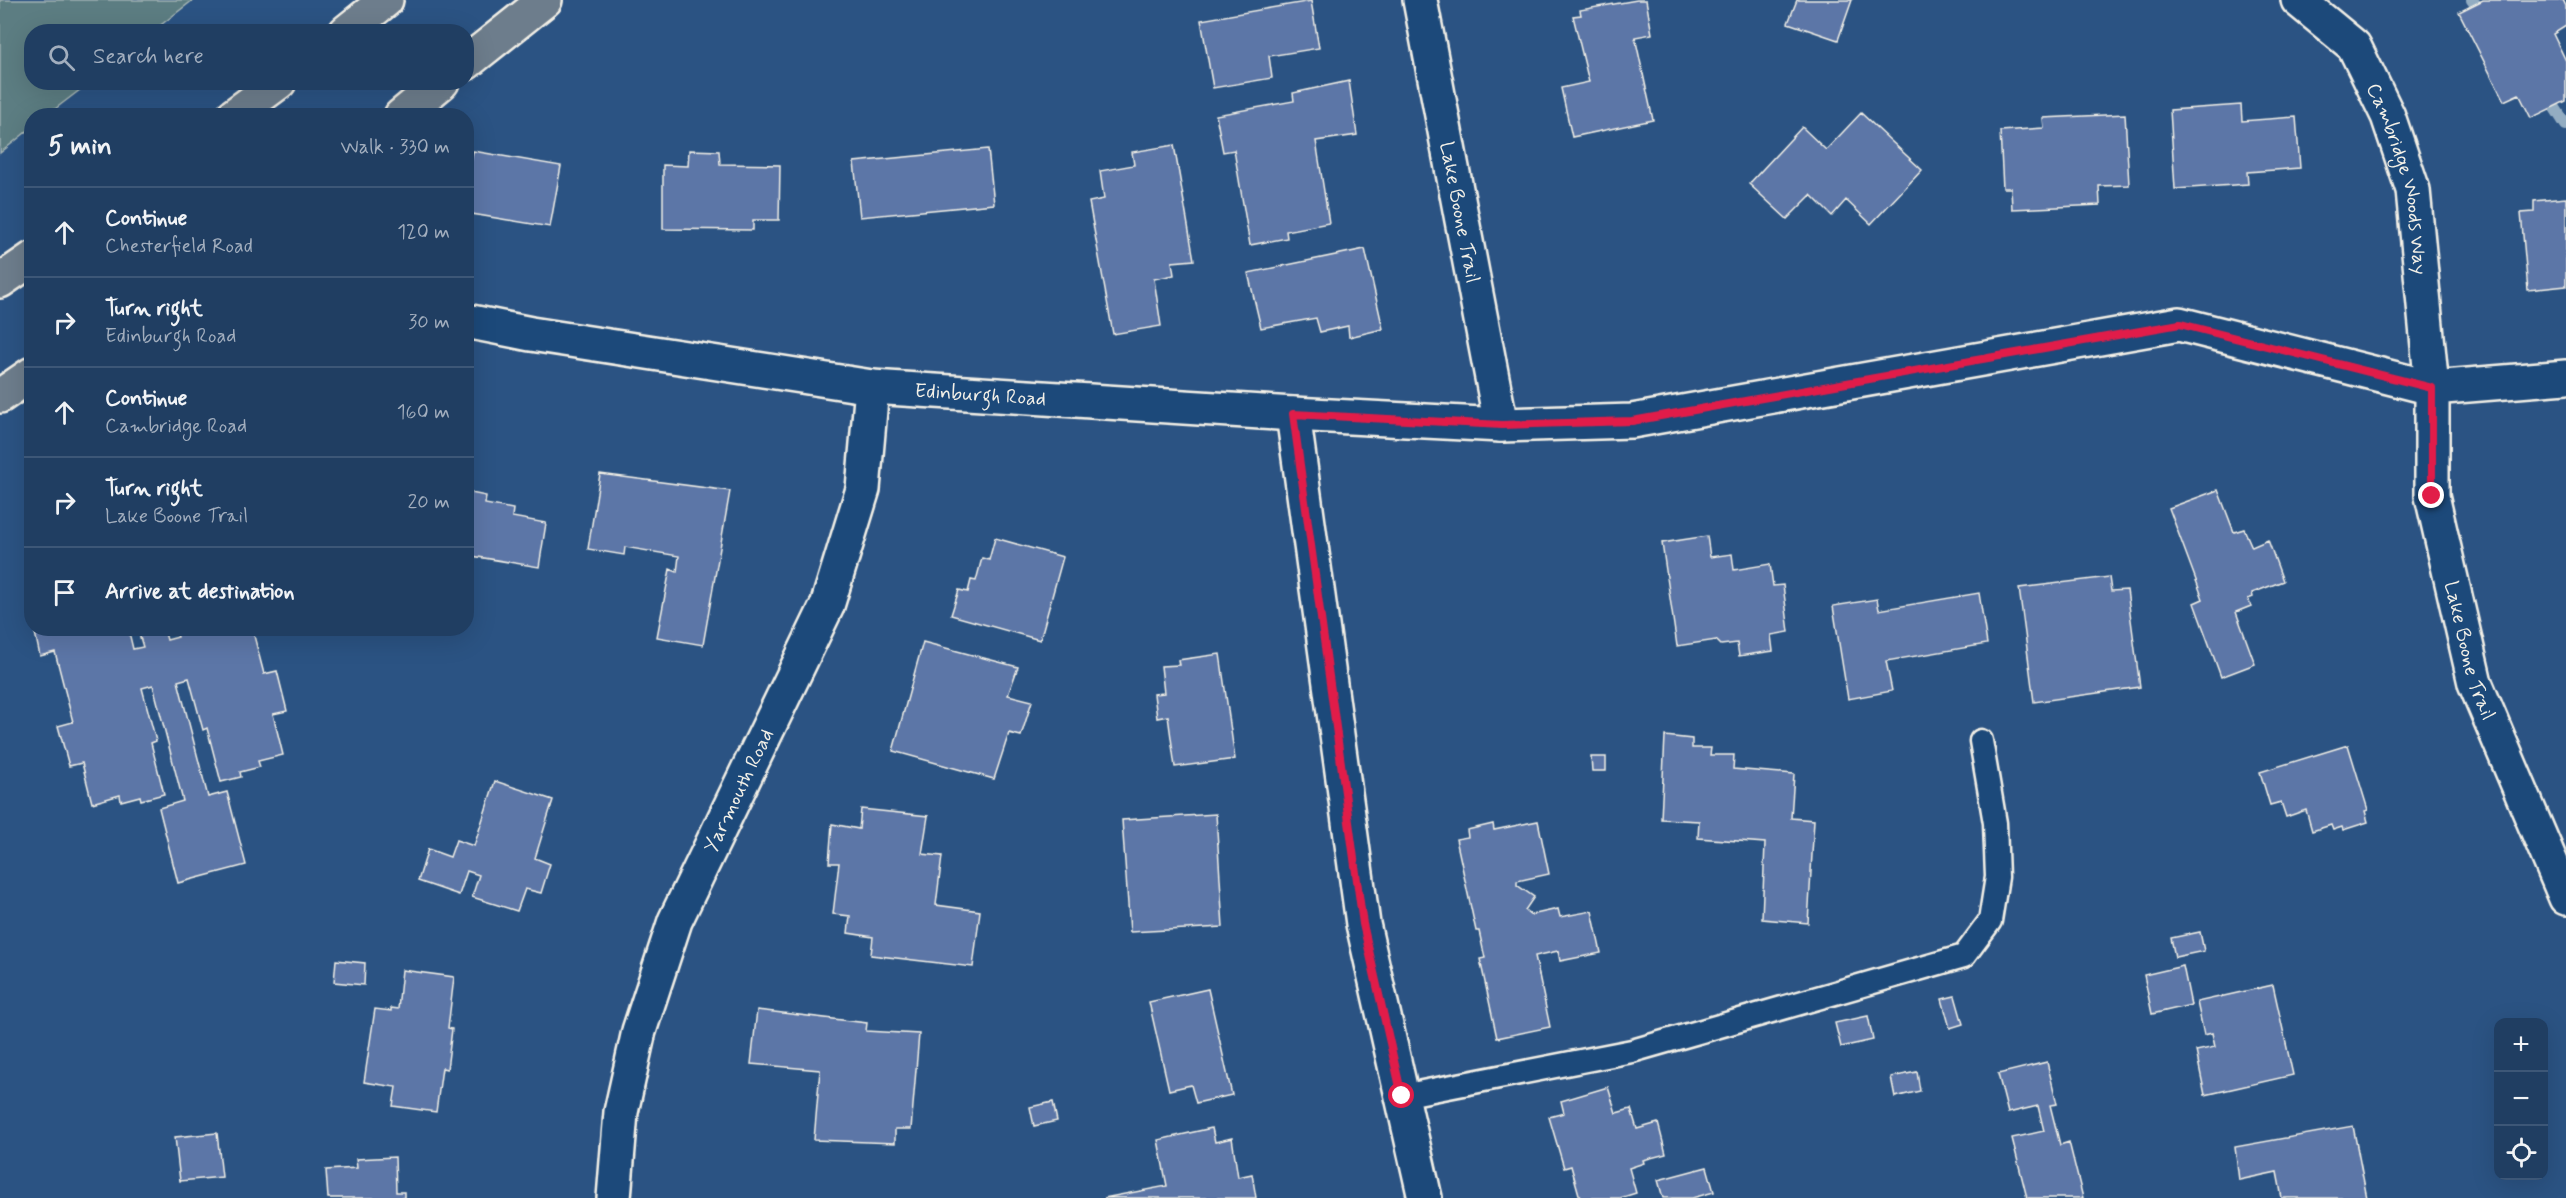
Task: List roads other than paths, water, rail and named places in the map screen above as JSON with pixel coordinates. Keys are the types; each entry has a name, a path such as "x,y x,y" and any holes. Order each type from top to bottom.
{"main road":[{"path":"356,24 386,0"},
{"path":"474,57 545,0"},
{"path":"244,108 268,90"},
{"path":"411,108 432,90"},
{"path":"0,281 24,265"},
{"path":"0,396 24,380"}],"street":[{"name":"Lake Boone Trail","path":"1420,0 1502,425"},
{"name":"Cambridge Woods Way","path":"2298,0 2354,46 2388,116 2413,190 2432,388"},
{"name":"Edinburgh Road","path":"474,323 531,334 872,387 1502,425 1632,421 2180,324 2432,388 2566,377"},
{"name":"Yarmouth Road","path":"614,1198 621,1112 639,1031 675,921 827,606 864,489 872,387"},
{"name":"Lake Boone Trail","path":"2432,388 2432,496 2475,683 2566,898"},
{"path":"1293,414 1363,924 1425,1198"}],"lane":[{"path":"1402,1096 1632,1051 1964,956 1990,921 1997,877 1995,823 1981,741"}],"waterway":[{"path":"2472,0 2485,16"},
{"path":"2546,94 2566,125"}]}
